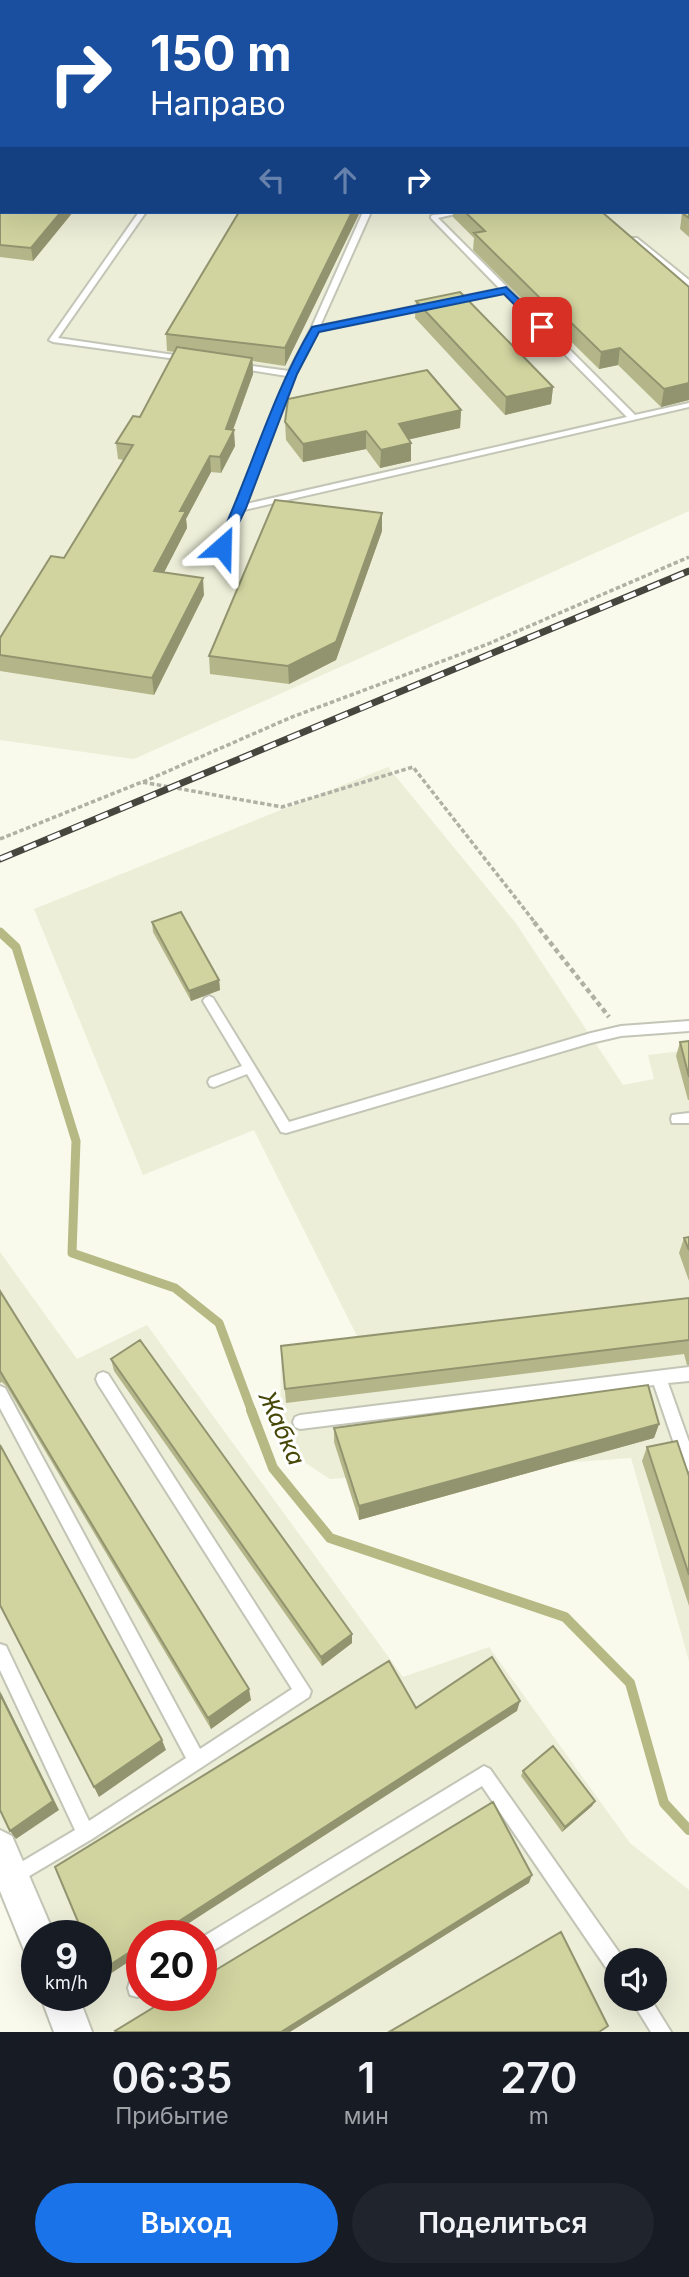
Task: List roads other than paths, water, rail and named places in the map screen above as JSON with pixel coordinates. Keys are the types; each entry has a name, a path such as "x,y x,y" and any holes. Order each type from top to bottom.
{"street":[{"path":"7,1862 30,1920"},
{"path":"65,2011 73,2032"}],"lane":[{"path":"141,214 53,340 199,361"},
{"path":"222,547 292,374 366,214"},
{"path":"430,214 633,418"},
{"path":"628,236 689,284"},
{"path":"315,329 506,290"},
{"path":"226,365 292,374"},
{"path":"240,508 689,405"},
{"path":"209,1001 286,1128 621,1031 689,1026"},
{"path":"214,1082 250,1068"},
{"path":"300,1422 689,1374"},
{"path":"659,1377 689,1464"},
{"path":"7,1862 86,1833 303,1692 103,1379"},
{"path":"0,1393 197,1761"},
{"path":"0,1652 86,1833"},
{"path":"217,1939 484,1775 604,1948"},
{"path":"648,2011 662,2032"}],"waterway":[{"name":"Жабка","path":"0,932 16,947 76,1141 72,1253 175,1288 219,1323 252,1412"},
{"name":"Жабка","path":"251,1410 273,1468 330,1538 565,1617 630,1683 664,1803 689,1830"}],"railway":[{"path":"0,859 689,571"}]}
